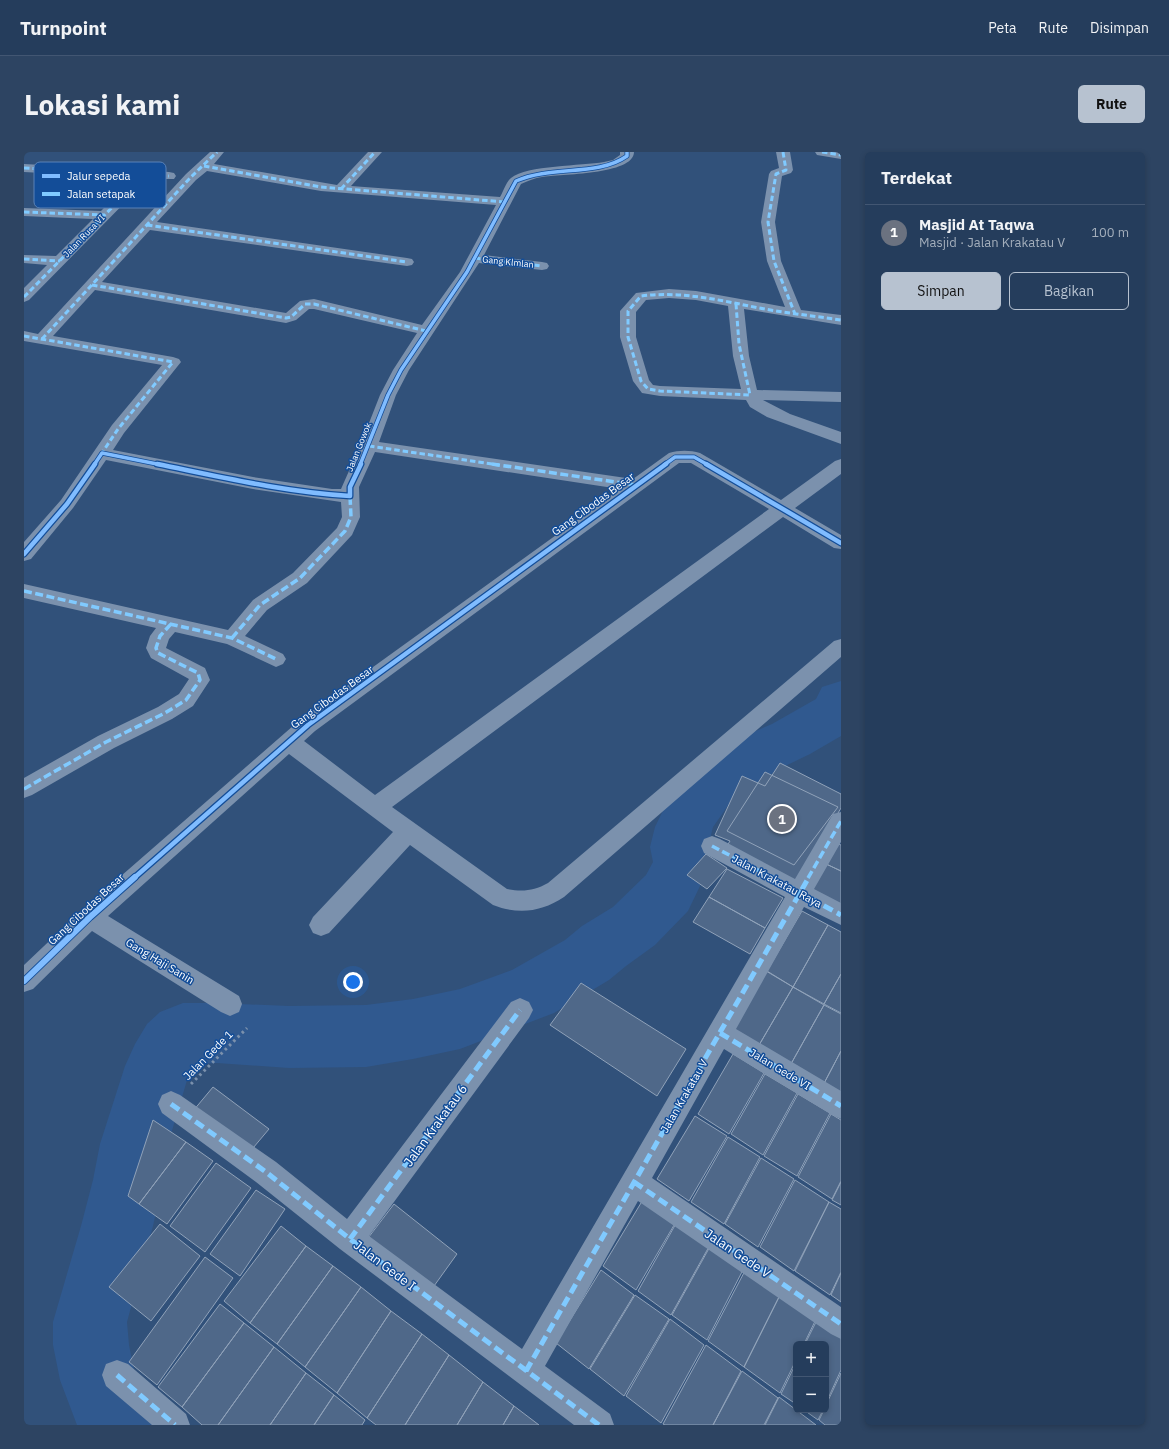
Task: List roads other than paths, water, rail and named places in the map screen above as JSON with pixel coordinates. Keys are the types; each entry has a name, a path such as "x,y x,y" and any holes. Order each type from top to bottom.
{"street":[{"path":"166,205 217,152"},
{"path":"341,189 375,152"},
{"name":"Jalan Gowok","path":"232,638 260,605 300,578 345,531 351,517 350,487 369,446 388,395 401,370 426,331 467,272 516,181 523,176 544,172 607,166 623,161 627,156 627,152"},
{"path":"783,152 786,170 776,174 768,222 774,261 795,314"},
{"path":"822,152 841,155"},
{"path":"204,166 341,189 400,195 452,197 505,202"},
{"path":"24,168 34,169"},
{"name":"Jalan Rusa VI","path":"24,297 111,208"},
{"path":"42,339 163,208"},
{"path":"24,212 104,215"},
{"path":"147,225 407,262"},
{"name":"Gang Klmlan","path":"475,258 542,266"},
{"path":"24,260 60,261"},
{"path":"92,285 286,318 291,317 304,304 314,304 426,331"},
{"path":"841,320 795,314 668,292 641,296 628,311 628,337 641,381 648,389 660,391 750,395 841,397"},
{"path":"736,304 739,344 750,395 756,403 773,413 841,438"},
{"path":"24,336 174,362 118,429 67,504 24,554"},
{"path":"369,446 636,485"},
{"path":"102,453 120,455 253,484 332,495 350,496"},
{"name":"Gang Cibodas Besar","path":"24,981 90,917 308,725 675,457 694,457 735,480 780,509"},
{"path":"374,807 841,465"},
{"path":"780,509 841,543"},
{"path":"24,591 232,638 276,659"},
{"path":"24,789 106,742 165,713 186,700 200,680 198,673 158,653 156,648 160,636 171,624"},
{"path":"289,742 374,807 501,898 527,902 540,899 556,890 841,646"},
{"name":"Jalan Krakatau V","path":"526,1371 841,821"},
{"path":"321,925 408,831"},
{"name":"Jalan Krakatau Raya","path":"712,846 841,915"},
{"name":"Gang Haji Sanin","path":"90,917 230,1004"},
{"name":"Jalan Krakatau 6","path":"350,1239 520,1010"},
{"name":"Jalan Gede VI","path":"720,1033 841,1106"},
{"name":"Jalan Gede I","path":"171,1104 266,1172 350,1239 599,1425"},
{"name":"Jalan Gede V","path":"634,1182 841,1324"},
{"path":"117,1375 175,1425"}],"waterway":[{"path":"131,1425 108,1407 98,1380 91,1345 90,1322 117,1226 128,1180 134,1144 158,1066 170,1046 183,1034 217,1033 289,1037 366,1036 413,1029 460,1019 532,992 587,960 604,946 634,926 667,893 682,863 679,847 684,827 692,809 707,791 758,754 791,739 835,714 841,702"}],"place":[{"name":"Masjid At Taqwa","path":"782,819"}]}
